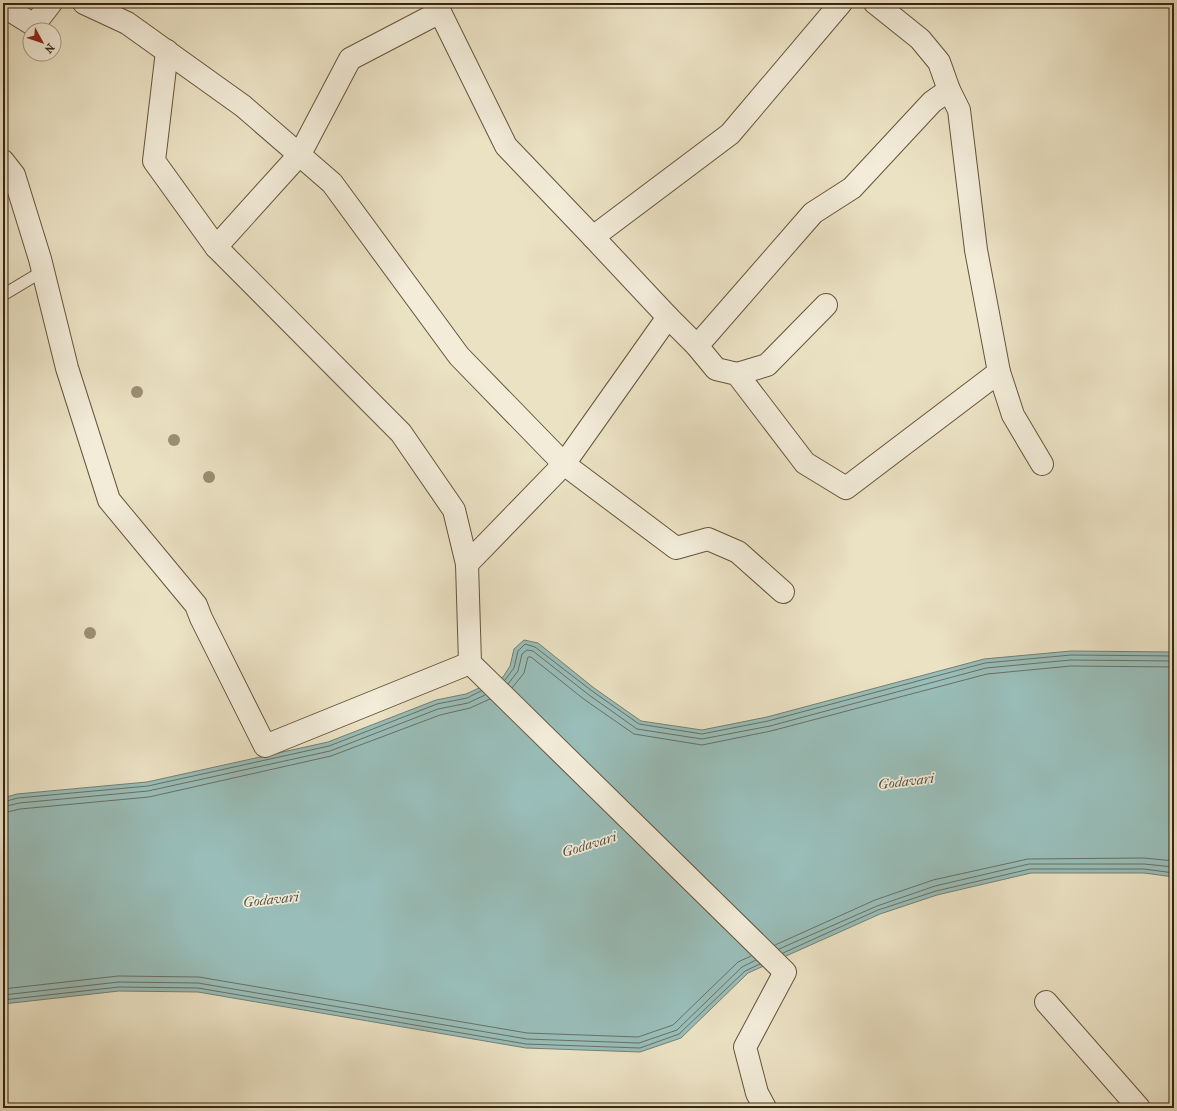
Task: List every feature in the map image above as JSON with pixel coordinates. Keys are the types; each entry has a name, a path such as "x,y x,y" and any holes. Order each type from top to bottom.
{"street":[{"path":"4,7 34,24 51,3"},
{"path":"84,3 127,22 243,106 332,182 459,356 564,464 676,548 708,539 738,552 783,592"},
{"path":"593,237 730,134 841,3"},
{"path":"874,3 920,39 939,62 949,90 959,110 976,250 999,372 1013,415 1042,464"},
{"path":"216,246 300,154 350,59 440,7 506,146 697,346 716,369 737,374 767,365 826,305"},
{"path":"167,51 154,161 216,246 401,433 454,510 467,564 470,663 785,972 745,1047 757,1093 765,1108"},
{"path":"697,346 813,213 852,188 932,102 949,90"},
{"path":"3,161 14,175 43,271 67,368 109,500 196,605 201,618 265,746 470,663"},
{"path":"467,564 564,464 668,317"},
{"path":"737,374 805,463 846,488 999,372"},
{"path":"1046,1002 1139,1108"}],"lane":[{"path":"3,295 43,271"}],"water":[{"name":"Godavari","path":"524,640 538,643 594,688 641,721 702,730 767,717 984,659 1071,651 1174,652 1174,877 1144,873 1031,873 937,895 880,914 748,973 681,1038 640,1052 526,1048 198,992 119,991 3,1004 3,798 17,794 147,782 328,742 436,700 466,694 503,677 510,666 514,649"}]}
